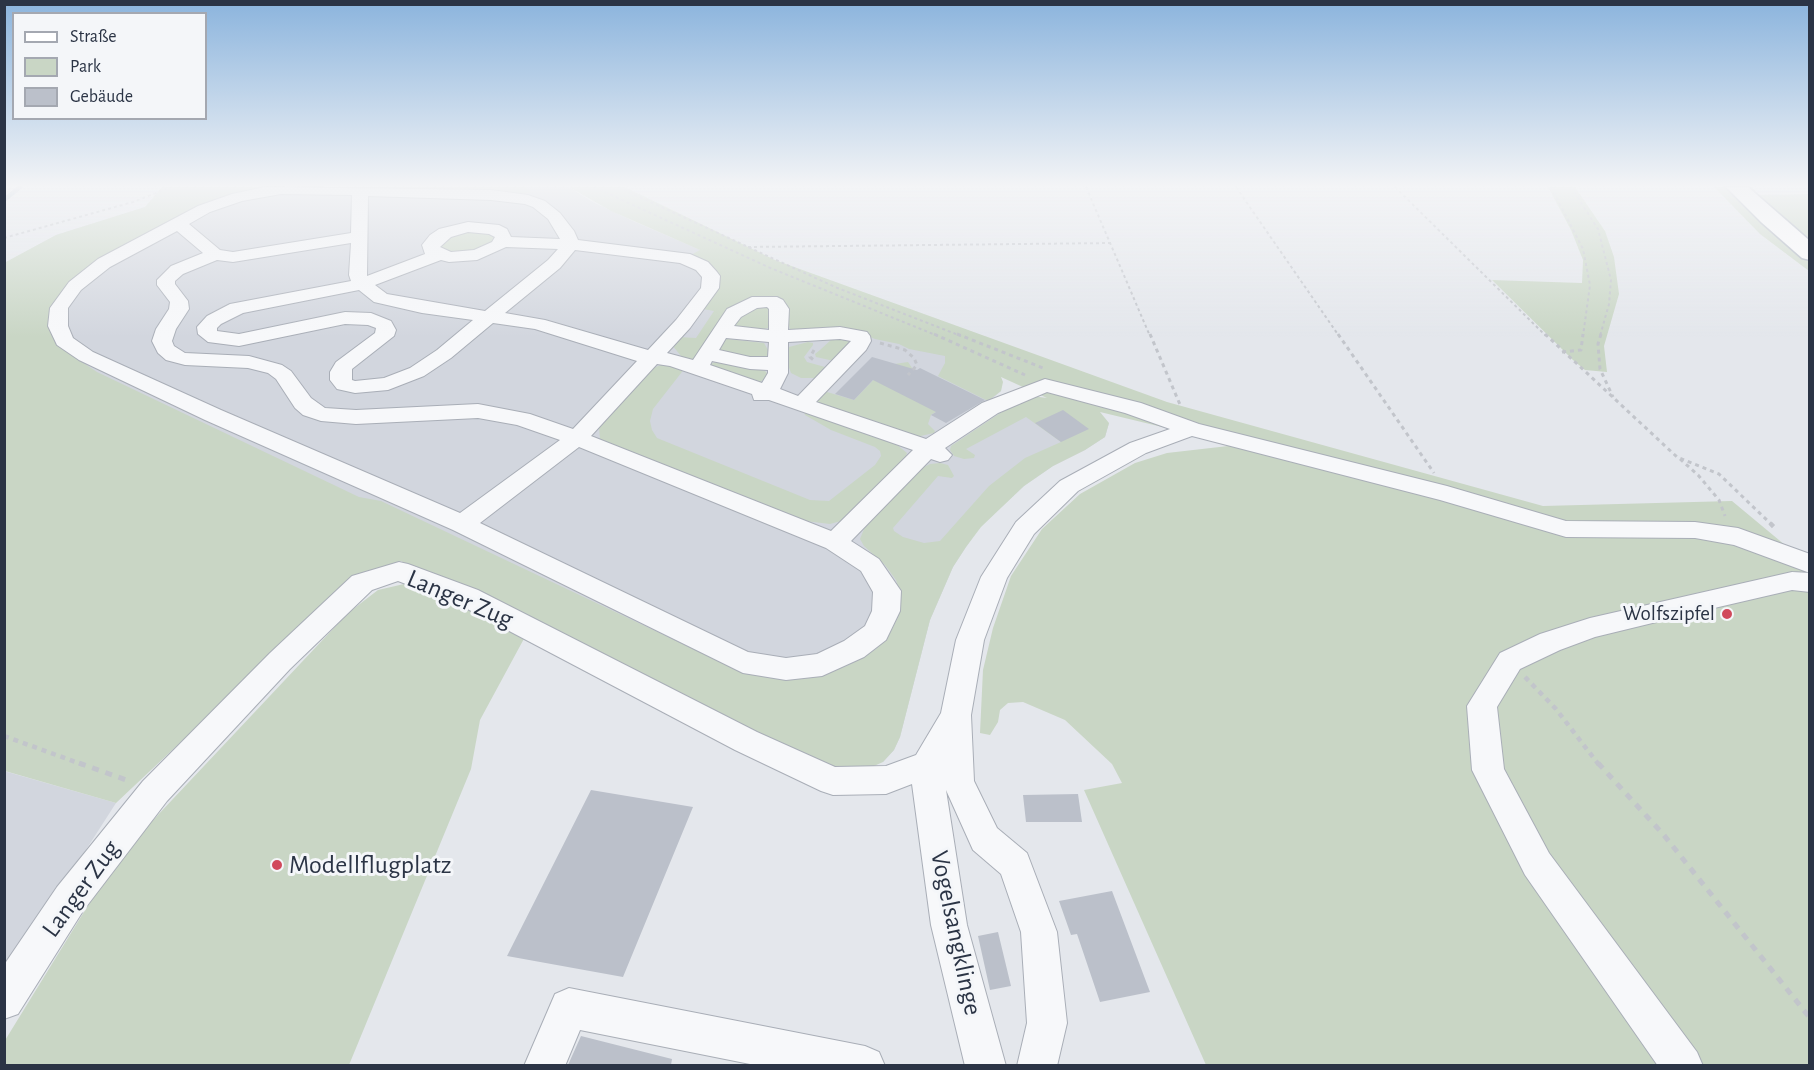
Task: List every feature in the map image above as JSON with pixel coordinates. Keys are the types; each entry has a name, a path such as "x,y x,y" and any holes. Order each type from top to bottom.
{"main road":[{"path":"1790,237 1809,253"}],"street":[{"path":"152,237 104,263 75,286 59,308 58,326 64,341 86,356 213,416 462,524 743,662 786,669 822,665 854,649 876,633 886,611 887,591 870,566 835,542 578,438 522,419 478,411 356,417 321,414 311,410 303,403 284,375 267,366 249,362 199,361 173,356 165,349 162,341 166,329 179,309 179,301 166,285 166,280 177,270 215,254 234,257 359,237 357,265 362,284 381,298 390,301 490,315 564,330 633,354 771,381 821,386"},
{"path":"197,237 215,254"},
{"path":"440,237 431,245 431,250 438,255 448,257 477,255 501,242 571,244 676,256 694,262 707,270 711,276 710,288 683,324 578,438 462,524"},
{"path":"501,237 501,242"},
{"path":"568,237 571,244"},
{"path":"438,255 362,284 237,308 214,320 207,327 208,334 215,338 239,340 345,318 371,319 384,325 386,330 384,336 343,366 340,372 344,385 370,387 388,384 417,372 444,354 554,264 571,244"},
{"path":"698,365 734,313 743,306 762,300 770,301 779,309 779,337 771,381"},
{"path":"720,331 779,337 854,334 860,336 861,341 802,405"},
{"path":"698,365 750,363 802,405 935,451"},
{"path":"835,542 935,451 990,408 1044,376 1191,429 1447,494 1566,529 1695,530 1738,537 1809,564"},
{"name":"Vogelsangklinge","path":"986,1065 949,925 938,782 956,715 970,640 994,577 1025,528 1069,486 1138,448 1191,429"},
{"name":"Langer Zug","path":"4,1000 70,899 155,791 280,660 362,583 399,571 468,597 746,741 833,782 886,780 938,782"},
{"path":"1683,1065 1537,864 1488,770 1482,706 1510,661 1550,642 1590,628 1792,581 1809,583"},
{"path":"938,782 985,839 1015,864 1039,932 1047,1023 1038,1065"},
{"path":"544,1065 569,1008 865,1065"}],"path":[{"path":"703,237 768,267 1044,376"},
{"path":"725,237 1044,376"},
{"path":"1108,237 1182,409 1171,406"},
{"path":"1271,237 1432,468 1447,494"},
{"path":"1446,237 1562,352 1698,475 1719,500 1727,522 1738,537"},
{"path":"1562,352 1581,350 1590,285 1583,249 1577,237"},
{"path":"1600,237 1611,280 1610,304 1598,344 1600,369 1614,400"},
{"path":"747,247 1111,243"},
{"path":"861,341 880,343 905,350 914,358 917,365 908,375"},
{"path":"1677,457 1719,474 1785,538"},
{"path":"1510,661 1556,709 1594,759 1663,834 1809,1018"},
{"path":"4,736 155,791"}],"shaded area":[{"path":"52,237 670,237 1002,379 1001,391 985,405 1001,413 1012,405 1109,423 1105,437 1053,466 1024,486 980,527 966,547 953,567 930,620 900,737 894,750 883,762 509,614 345,533 101,434 5,263"},
{"path":"4,771 116,803 5,976 4,976"}],"green space":[{"path":"52,237 159,237 66,287 56,342 67,352 97,372 359,497 381,501 721,662 807,677 830,673 853,663 876,649 890,633 898,617 901,596 896,580 860,539 866,524 920,469 930,464 940,463 948,465 954,476 952,478 938,476 893,528 903,537 924,543 940,541 989,486 1025,458 1061,442 1026,417 966,449 975,455 974,458 964,459 954,456 950,450 951,446 1012,405 1032,396 1047,398 1001,377 1003,382 1001,391 988,401 938,376 945,363 945,356 909,349 899,344 875,339 852,329 790,331 785,303 775,296 759,296 737,304 730,309 695,360 691,361 681,356 672,345 678,337 696,338 714,311 703,309 713,295 689,256 700,250 670,237 728,237 775,260 1167,402 1543,506 1732,501 1809,565 1809,1065 1206,1065 1084,790 1122,783 1112,764 1065,720 1023,702 1008,703 1000,710 998,722 990,735 980,733 983,670 993,628 1011,576 1042,529 1080,494 1135,463 1167,453 1237,445 1100,412 1109,423 1105,437 1053,466 1024,486 981,527 966,547 953,567 930,620 900,737 894,750 883,762 865,770 825,769 401,561 355,578 116,803 5,771 4,263"},
{"path":"1574,237 1607,237 1614,257 1619,294 1604,346 1607,372 1585,370 1492,280 1582,283 1583,260"},
{"path":"1764,237 1809,237 1809,271"},
{"path":"440,238 496,238 486,248 452,254 437,248"},
{"path":"748,306 771,307 771,327 761,330 734,327 731,323"},
{"path":"832,339 851,341 834,361 816,357 815,354"},
{"path":"722,340 764,343 768,350 767,357 762,359 718,352"},
{"path":"808,342 813,345 804,357 807,362 825,367 826,370 820,378 801,378 791,373 788,365 786,351 789,347"},
{"path":"715,362 765,371 769,375 759,383 708,365"},
{"path":"908,362 940,409 931,415 928,424 935,431 934,433 916,437 818,404 816,401 821,393 827,392 854,400 888,365"},
{"path":"661,365 685,368 653,409 650,421 657,438 810,500 829,501 875,465 881,456 880,451 875,447 831,430 805,415 804,412 896,444 907,453 904,461 857,509 841,521 830,524 805,521 605,443 600,439 599,427 653,368"},
{"name":"Modellflugplatz","path":"404,584 434,589 526,635 480,720 471,769 349,1065 5,1065 4,1042 103,881 140,834 348,613 378,590"}],"building":[{"path":"872,357 917,370 920,368 985,400 946,423 931,415 936,412 873,380 854,400 835,394"},
{"path":"1063,410 1089,429 1061,442 1035,423"},
{"path":"591,790 693,807 623,977 507,956"},
{"path":"1078,794 1082,822 1026,822 1023,795"},
{"path":"1112,891 1150,992 1100,1002 1077,934 1071,935 1059,901"},
{"path":"998,932 1011,986 990,990 978,936"},
{"path":"581,1036 672,1059 671,1065 568,1065"}],"place":[{"name":"Wolfszipfel","path":"1727,614"},
{"name":"Modellflugplatz","path":"277,865"}]}
